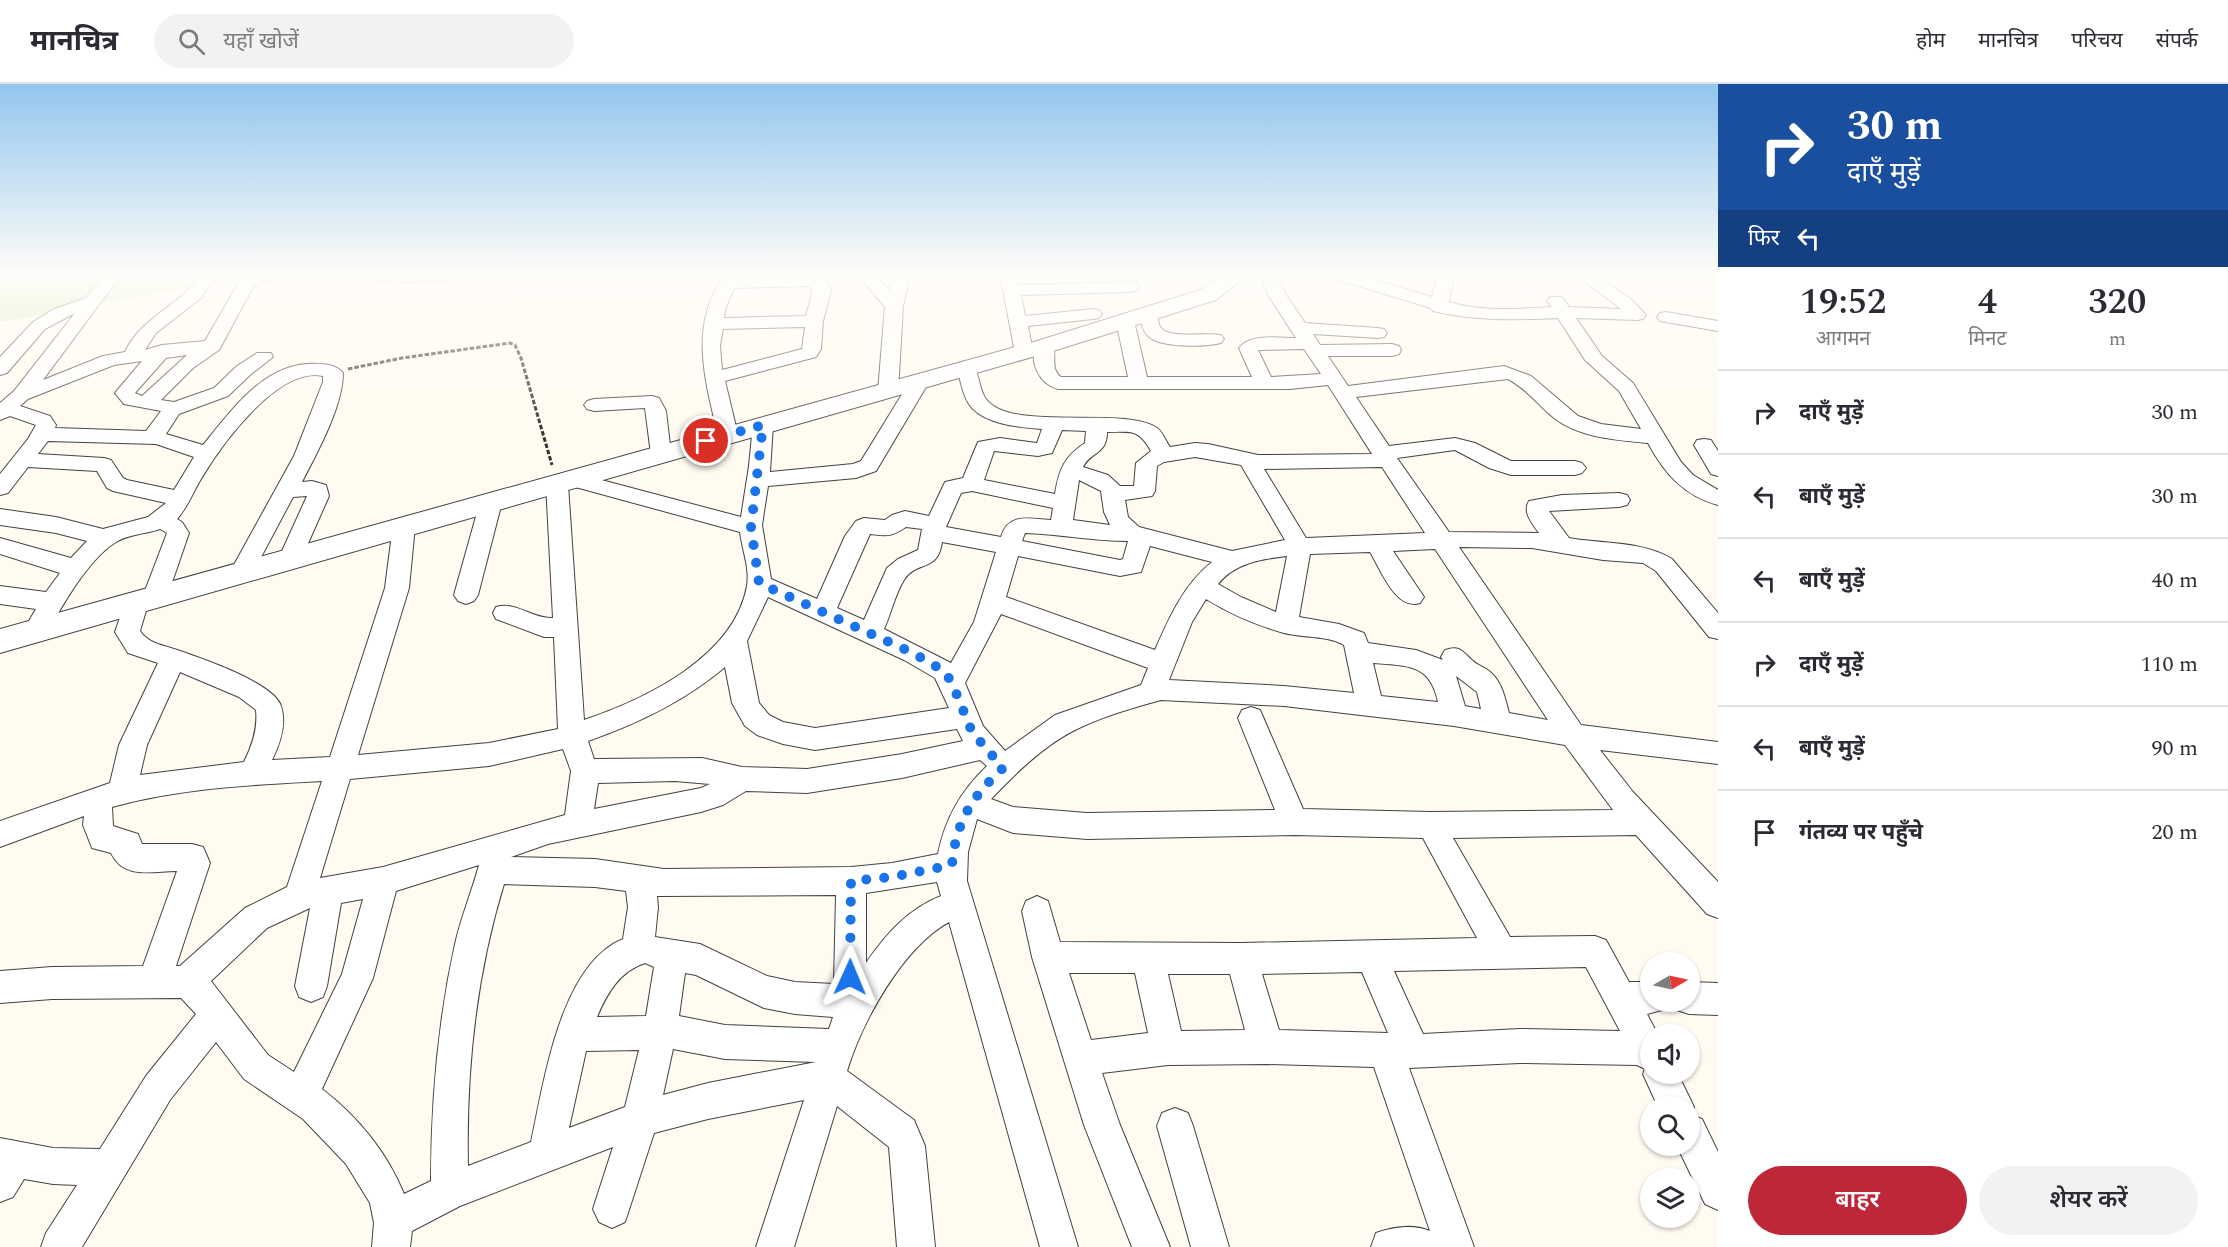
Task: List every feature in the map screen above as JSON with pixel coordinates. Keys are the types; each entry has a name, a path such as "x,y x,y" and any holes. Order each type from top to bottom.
{"street":[{"path":"0,369 35,329"},
{"path":"9,406 71,329"},
{"path":"133,355 139,340 151,329"},
{"path":"147,402 186,364 212,346 221,329"},
{"path":"714,329 711,360 728,435"},
{"path":"715,378 809,353 812,349 813,329"},
{"path":"888,391 892,329"},
{"path":"1023,329 1051,380 1076,384 1290,383 1338,386 1504,372 1534,386 1573,421 1598,429 1654,437"},
{"path":"0,641 966,369 1034,349 1089,329"},
{"path":"1121,329 1139,383"},
{"path":"1153,329 1159,335 1177,339 1215,339"},
{"path":"1299,329 1440,541 1602,775 1641,822 1718,904"},
{"path":"1576,329 1593,357 1625,387 1654,437 1688,484 1718,498"},
{"path":"1694,329 1718,336"},
{"path":"1264,383 1248,348 1258,344 1378,333"},
{"path":"1307,341 1392,350"},
{"path":"9,406 96,364 133,355 212,346"},
{"path":"162,351 127,388 125,393 131,400 169,407 172,410"},
{"path":"158,438 155,433 172,410 221,392 244,370 264,357"},
{"path":"35,631 53,602 93,549 122,529 162,520 180,498 188,481 208,454 273,381 310,370 326,369 333,373 333,381 323,412 288,491 242,573"},
{"path":"966,369 978,402 985,408 1013,420 1096,424 1145,430 1154,437 1164,455"},
{"path":"758,480 856,471 869,466 919,382"},
{"path":"594,405 652,402 656,411 661,454"},
{"path":"0,488 42,434 46,425 43,420 9,406"},
{"path":"972,484 985,447 994,444 1034,450 1045,448 1055,423"},
{"path":"1060,525 1074,462 1093,448 1096,441 1096,424"},
{"path":"0,834 110,795 153,784 253,772 473,757 572,735 623,717 656,701 704,670 734,640 759,583 751,527 763,425"},
{"path":"42,434 158,438 208,454"},
{"path":"1113,493 1132,493 1144,490 1147,463 1164,455 1208,451 1249,461 1385,456 1455,444 1465,445 1489,459 1513,468 1575,468"},
{"path":"1704,445 1718,469"},
{"path":"23,460 104,465 115,483 121,486 180,498"},
{"path":"1249,461 1300,547 1286,624"},
{"path":"1072,471 1098,478 1110,487 1113,493 1114,515 1123,528 1136,535"},
{"path":"566,481 751,527"},
{"path":"566,481 564,627 572,735 585,771 578,824"},
{"path":"870,634 895,574 906,565 924,558 929,552 933,528 953,487 972,484 1065,503"},
{"path":"288,491 312,488 318,490 318,496 290,560"},
{"path":"1561,544 1542,520 1537,512 1537,506 1562,502 1619,500"},
{"path":"466,595 491,502"},
{"path":"0,517 47,523 106,538"},
{"path":"823,614 856,536 864,526 891,528 896,521 902,518 1010,547 1085,563 1127,568 1133,566 1136,561 1136,535"},
{"path":"162,520 174,526 178,533 146,600 127,632 130,639 145,650 173,658 248,690 268,705 271,716 266,744 253,772"},
{"path":"952,683 981,633 1010,547 1011,535 1016,526 1050,529 1060,525 1105,533 1136,535 1234,560"},
{"path":"312,986 314,894 338,768 397,588 404,526"},
{"path":"1150,692 1178,629 1202,585 1218,570 1234,560 1300,547 1521,539 1656,558 1709,607 1718,630"},
{"path":"1377,544 1395,575 1412,597"},
{"path":"0,546 53,563 78,568"},
{"path":"759,583 930,662 944,671 952,683 972,732 994,758"},
{"path":"1202,585 1239,607 1286,624 1345,634 1355,640 1370,706"},
{"path":"0,595 53,602"},
{"path":"993,602 1163,663"},
{"path":"505,614 544,628 564,627"},
{"path":"734,640 747,707 753,717 800,738 815,739 965,717"},
{"path":"1359,651 1417,660 1437,668 1444,677 1454,715"},
{"path":"1454,657 1463,668 1481,679 1489,688 1498,722"},
{"path":"170,982 195,863 192,857 131,858 126,852 128,843 102,839 98,825 173,658"},
{"path":"585,771 702,770 742,779 807,782 902,766 994,758 1042,737 1064,723 1150,692 1180,690 1284,696 1454,715 1573,735 1718,753"},
{"path":"1251,718 1294,822"},
{"path":"994,758 970,804 956,838 952,881 1059,1247"},
{"path":"450,1191 449,1147 459,1012 472,941 496,858 531,836 578,824 702,800 742,779"},
{"path":"970,804 1013,820 1059,825 1129,826 1294,822 1431,825 1641,822"},
{"path":"1431,825 1501,952"},
{"path":"170,982 256,918 314,894 496,858 664,883 851,881 892,877 952,865"},
{"path":"638,950 643,906 640,880"},
{"path":"301,1095 357,978 383,881"},
{"path":"775,1247 841,1037 851,881"},
{"path":"0,987 52,983 170,982 197,990 256,1066 270,1078 301,1095 326,1117 363,1158 385,1193 392,1233 450,1191 640,1119 708,1101 841,1037 895,950 925,920 959,903"},
{"path":"1037,911 1048,957 1111,1150 1151,1247"},
{"path":"546,1155 572,1034 596,983 606,969 622,955 638,950 713,964 764,992 795,998 841,1037 902,1133 907,1146 916,1247"},
{"path":"1048,957 1242,959 1595,951 1635,998 1642,1024"},
{"path":"612,1209 640,1119 660,1032 672,955"},
{"path":"1371,956 1455,1247"},
{"path":"1148,958 1168,1048"},
{"path":"1242,959 1267,1047"},
{"path":"1700,998 1718,999"},
{"path":"60,1247 158,1088 217,1015"},
{"path":"572,1034 687,1033 725,1042 841,1037"},
{"path":"1082,1058 1168,1048 1267,1047 1399,1050 1520,1046 1640,1058"},
{"path":"1175,1126 1210,1247"},
{"path":"1700,1154 1718,1191"},
{"path":"5,1166 111,1167"},
{"path":"1390,1247 1422,1247"}],"path":[{"path":"333,373 402,358 510,342 515,345 521,358 566,481"}],"route":[{"path":"706,441 763,425 751,527 759,583 913,653 944,671 952,683 972,732 1003,768 978,793 965,813 956,838 952,865 892,877 851,881 850,977"}]}
